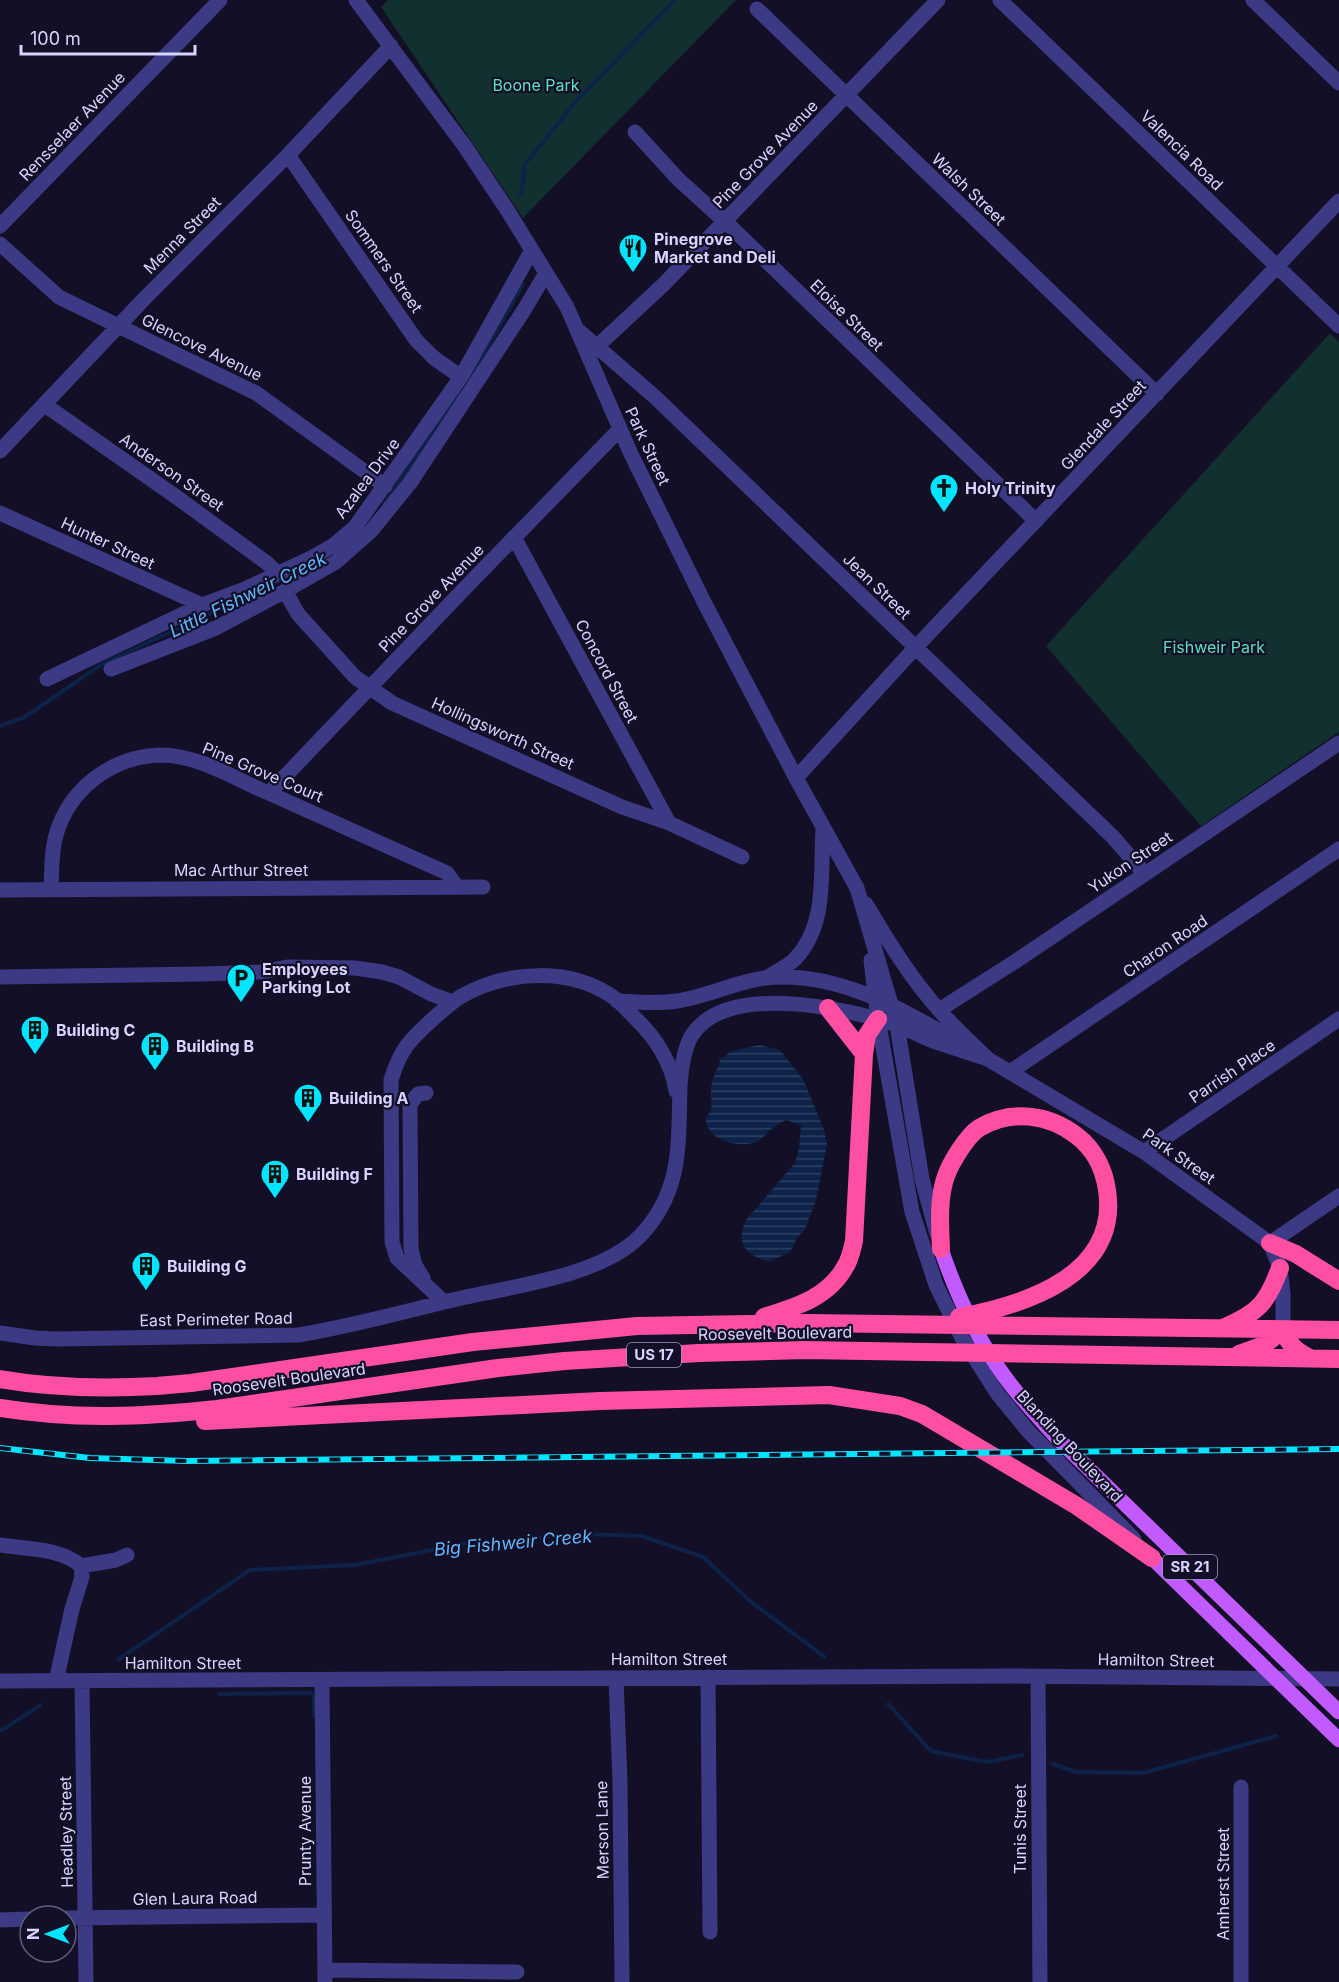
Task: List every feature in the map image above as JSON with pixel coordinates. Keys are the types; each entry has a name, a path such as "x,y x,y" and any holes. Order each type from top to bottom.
{"highway":[{"path":"828,1008 864,1054"},
{"path":"744,1323 814,1299 832,1286 846,1266 854,1241 864,1054 867,1035 878,1019"},
{"path":"919,1324 1003,1308 1061,1282 1088,1261 1103,1237 1109,1205 1105,1174 1096,1156 1079,1137 1061,1125 1036,1116 1005,1117 978,1129 958,1152 946,1177 940,1215 941,1249"},
{"path":"1270,1243 1296,1254 1339,1281"},
{"path":"1221,1329 1260,1307 1272,1288 1280,1268"},
{"name":"Roosevelt Boulevard","path":"0,1379 77,1388 119,1389 157,1386 529,1335 637,1326 744,1323 1339,1330"},
{"path":"1227,1358 1264,1345 1283,1330 1287,1341 1295,1350 1312,1359"},
{"name":"Roosevelt Boulevard","path":"0,1408 44,1414 118,1417 217,1409 498,1368 639,1355 804,1350 1339,1359"},
{"path":"118,1417 237,1420 600,1401 829,1395 900,1406 922,1414 1077,1506 1152,1558"}],"main road":[{"name":"Blanding Boulevard","path":"941,1249 955,1286 977,1331 1003,1375 1056,1437 1339,1712"},
{"name":"Blanding Boulevard","path":"1152,1558 1339,1740"}],"street":[{"name":"Rensselaer Avenue","path":"0,226 220,0"},
{"name":"Pine Grove Avenue","path":"593,351 725,222 938,0"},
{"name":"Valencia Road","path":"1000,0 1339,326"},
{"path":"1253,0 1339,83"},
{"name":"Park Street","path":"358,1 507,208 567,307 578,330 593,351 620,429 705,604 796,778 857,888 893,1007"},
{"name":"Walsh Street","path":"757,9 1157,393"},
{"name":"Menna Street","path":"0,450 391,46"},
{"name":"Eloise Street","path":"635,132 678,179 1036,521"},
{"name":"Sommers Street","path":"288,155 416,339 434,358 461,377"},
{"name":"Glendale Street","path":"796,778 915,648 1339,201"},
{"path":"0,244 58,297 118,327"},
{"name":"Azalea Drive","path":"47,679 202,605 245,589 313,557 334,545 355,527 461,377 532,250"},
{"name":"Azalea Drive","path":"111,669 216,628 336,562 371,531 410,483 546,273"},
{"name":"Glencove Avenue","path":"118,327 256,393 385,486"},
{"name":"Jean Street","path":"593,351 655,397 1113,837 1144,873"},
{"name":"Anderson Street","path":"45,405 184,502 267,563 276,573"},
{"name":"Pine Grove Avenue","path":"269,793 620,429"},
{"name":"Hunter Street","path":"0,513 202,605"},
{"name":"Concord Street","path":"514,537 669,823"},
{"name":"Hollingsworth Street","path":"285,591 298,614 355,677 393,703 611,802 669,823 742,857"},
{"name":"Yukon Street","path":"939,1011 1339,743"},
{"name":"Pine Grove Court","path":"51,889 58,826 83,788 99,774 120,762 162,755 184,758 204,765 269,793 447,873 457,887"},
{"path":"765,978 794,960 815,929 820,905 824,830"},
{"name":"Charon Road","path":"1010,1072 1339,849"},
{"name":"Mac Arthur Street","path":"0,890 483,887"},
{"path":"857,888 889,942 939,1011 988,1059"},
{"name":"Park Street","path":"868,930 875,998 988,1059 1144,1152 1270,1243"},
{"path":"0,977 261,972 290,967 355,968 399,977 431,994 453,1002"},
{"path":"444,1302 397,1258 393,1242 391,1080 398,1058 409,1041 453,1002 468,993 501,980 533,975 573,980 602,991 617,1001 646,1028 670,1067 679,1111"},
{"path":"617,1001 646,1003 677,1001 734,984 765,978 788,977 828,982 875,998"},
{"name":"Blanding Boulevard","path":"875,998 912,1212 936,1285 962,1338 997,1393 1028,1431 1152,1558"},
{"name":"Park Street","path":"679,1111 680,1079 685,1049 693,1033 723,1011 739,1005 788,1003 828,1008 897,1025 934,1041 988,1059"},
{"name":"Blanding Boulevard","path":"893,1007 922,1179 941,1249"},
{"name":"Parrish Place","path":"1144,1152 1339,1019"},
{"path":"426,1093 418,1094 410,1104 411,1249 415,1265 428,1286"},
{"name":"East Perimeter Road","path":"0,1333 57,1339 280,1337 334,1329 569,1274 600,1263 623,1250 639,1237 662,1206 677,1162 679,1111"},
{"path":"1283,1330 1280,1268 1270,1243 1339,1196"},
{"path":"0,1545 60,1554 73,1559 81,1566 82,1577 72,1609 56,1681"},
{"path":"81,1566 116,1560 127,1555"},
{"name":"Hamilton Street","path":"0,1681 1038,1676 1339,1679"},
{"name":"Tunis Street","path":"1038,1676 1040,1982"},
{"path":"708,1677 710,1932"},
{"name":"Merson Lane","path":"616,1678 622,1982"},
{"name":"Prunty Avenue","path":"322,1680 325,1976"},
{"name":"Headley Street","path":"82,1681 86,1982"},
{"name":"Amherst Street","path":"1241,1787 1241,1982"},
{"name":"Glen Laura Road","path":"78,1917 324,1915"},
{"path":"0,1920 18,1919"},
{"path":"325,1976 517,1972"}],"green space":[{"name":"Boone Park","path":"388,0 736,0 523,218 381,7"},
{"name":"Fishweir Park","path":"1330,333 1339,342 1339,732 1201,826 1046,646"}],"water":[{"path":"759,1045 780,1050 803,1079 824,1130 827,1144 816,1200 805,1229 790,1252 769,1262 754,1256 745,1247 742,1242 743,1228 746,1220 795,1163 801,1125 786,1120 774,1127 759,1141 741,1144 716,1137 707,1125 706,1117 711,1107 712,1085 719,1060 732,1051"}],"waterway":[{"name":"Little Fishweir Creek","path":"521,196 525,164 578,99 675,0"},
{"name":"Little Fishweir Creek","path":"470,378 523,284"},
{"name":"Little Fishweir Creek","path":"384,504 461,392"},
{"name":"Little Fishweir Creek","path":"257,591 316,564"},
{"name":"Little Fishweir Creek","path":"0,726 25,717 102,664 248,596"},
{"name":"Big Fishweir Creek","path":"119,1659 250,1570 355,1565 462,1544 581,1534 642,1536 703,1557 750,1601 825,1657"},
{"path":"219,1694 312,1693 314,1716"},
{"name":"Big Fishweir Creek","path":"888,1704 931,1751 987,1762 1022,1755"},
{"name":"Big Fishweir Creek","path":"0,1731 41,1705"},
{"name":"Big Fishweir Creek","path":"1053,1764 1076,1772 1143,1773 1276,1736"}],"railway":[{"path":"0,1448 90,1458 187,1461 1339,1449"}],"place":[{"name":"Pinegrove Market and Deli","path":"633,274"},
{"name":"Holy Trinity","path":"944,514"},
{"name":"Employees Parking Lot","path":"241,1004"},
{"name":"Building C","path":"35,1056"},
{"name":"Building B","path":"155,1072"},
{"name":"Building A","path":"308,1124"},
{"name":"Building F","path":"275,1200"},
{"name":"Building G","path":"146,1292"}]}
